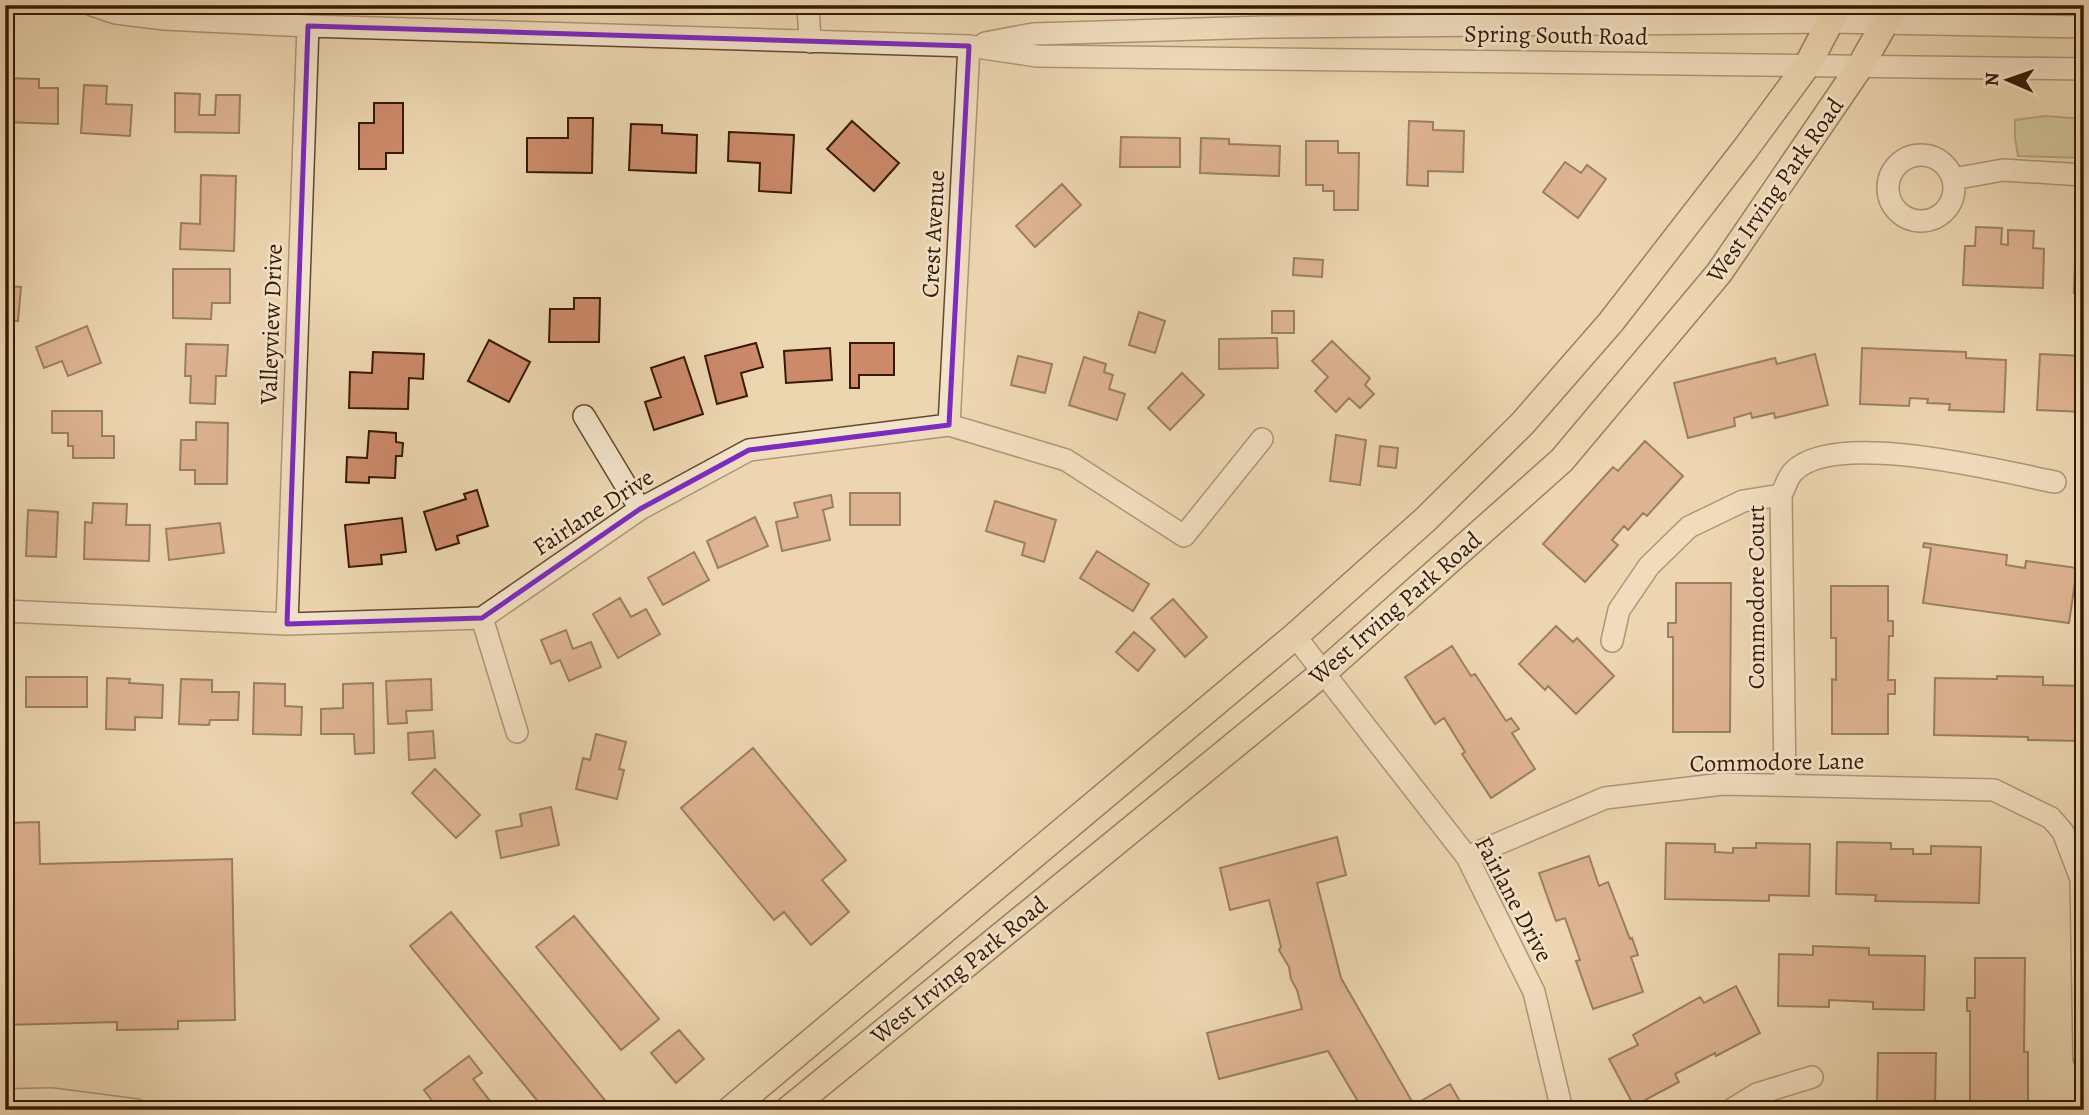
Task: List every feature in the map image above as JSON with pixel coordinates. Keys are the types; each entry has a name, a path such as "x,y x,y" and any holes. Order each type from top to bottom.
{"main road":[{"name":"West Irving Park Road","path":"730,1110 1295,636 1426,519 1523,423 1611,323 1746,148 1808,64 1836,13"},
{"name":"West Irving Park Road","path":"788,1110 1324,672 1562,460 1720,273 1861,65 1891,14"}],"street":[{"name":"Spring South Road","path":"92,5 164,19 308,26 969,46 1037,56 2084,69"},
{"path":"808,5 810,42"},
{"name":"Spring South Road","path":"969,46 1033,33 1836,13 1891,14 2084,27"},
{"name":"Valleyview Drive","path":"287,624 308,26"},
{"name":"Crest Avenue","path":"949,425 969,46"},
{"path":"1953,179 2003,170 2084,175"},
{"path":"584,416 640,509"},
{"name":"Fairlane Drive","path":"482,618 640,509 749,450 949,425 1066,460 1184,536 1262,439"},
{"name":"Commodore Court","path":"1784,784 1781,495 1793,472 1813,459 1851,454 1917,455 2056,482"},
{"path":"1612,641 1619,610 1649,566 1689,527 1743,501 1781,495"},
{"path":"5,611 287,624 482,618 517,732"},
{"name":"Fairlane Drive","path":"1295,636 1466,857 1534,992 1562,1110"},
{"name":"Commodore Lane","path":"1466,857 1605,798 1723,784 1994,790 2051,818 2063,832 2081,879 2084,1058"},
{"path":"1731,1110 1757,1094 1812,1077"},
{"path":"5,1100 51,1099 136,1110"}],"highlighted area":[{"path":"308,26 969,46 949,425 749,450 640,509 482,618 287,624"}],"green space":[{"path":"2084,5 2084,12 1944,12 1932,6"},
{"path":"2045,116 2084,119 2084,158 2018,156 2015,120"}],"building":[{"path":"5,78 39,79 39,88 58,88 58,124 5,122"},
{"path":"84,85 107,86 106,104 132,105 130,136 81,133"},
{"path":"175,93 200,94 199,115 215,115 216,95 240,95 239,133 175,132"},
{"path":"374,103 403,103 403,153 386,153 386,169 359,169 359,123 374,123"},
{"path":"568,118 593,118 592,173 527,172 527,138 568,138"},
{"path":"852,121 899,163 874,191 827,149"},
{"path":"1409,121 1433,122 1433,130 1464,131 1463,172 1428,171 1428,186 1407,185"},
{"path":"631,124 662,125 662,133 697,135 696,173 629,170"},
{"path":"729,132 794,135 791,193 759,191 760,163 728,161"},
{"path":"1121,137 1180,138 1180,167 1120,167"},
{"path":"1201,138 1229,139 1229,144 1280,146 1279,176 1200,173"},
{"path":"1306,141 1338,141 1338,153 1359,153 1358,210 1334,210 1334,191 1323,191 1323,185 1306,185"},
{"path":"1565,162 1581,173 1587,165 1606,179 1578,218 1543,192"},
{"path":"201,175 236,176 234,251 180,249 181,223 200,224"},
{"path":"1062,184 1081,205 1035,247 1016,226"},
{"path":"1976,227 2002,228 2001,244 2008,245 2008,230 2034,231 2033,248 2044,249 2043,288 1963,285 1965,246 1975,246"},
{"path":"2076,236 2084,237 2084,293 2074,293"},
{"path":"1294,258 1323,260 1322,277 1293,275"},
{"path":"173,269 230,269 230,303 212,303 211,319 173,318"},
{"path":"5,286 21,287 18,321 5,321"},
{"path":"574,298 600,298 599,342 549,342 550,309 574,309"},
{"path":"1272,311 1294,311 1294,333 1272,333"},
{"path":"1139,312 1165,321 1155,353 1129,345"},
{"path":"87,326 101,363 68,376 62,361 44,368 36,347"},
{"path":"1277,338 1278,368 1219,369 1219,339"},
{"path":"489,340 530,362 509,402 468,381"},
{"path":"1332,341 1370,378 1365,385 1374,394 1360,408 1349,398 1336,412 1315,391 1328,377 1312,361"},
{"path":"756,343 763,367 741,373 747,396 717,404 705,356"},
{"path":"850,343 894,343 894,375 859,375 859,388 850,388"},
{"path":"186,344 228,345 226,376 216,376 215,404 190,403 191,376 185,376"},
{"path":"830,348 832,380 786,383 784,351"},
{"path":"1862,348 1966,352 1966,358 2006,360 2004,412 1949,410 1950,404 1927,403 1928,399 1910,398 1909,406 1860,404"},
{"path":"373,352 424,354 423,379 409,378 408,409 349,408 350,372 372,373"},
{"path":"1815,354 1828,405 1775,418 1774,413 1752,418 1751,413 1734,418 1735,426 1688,438 1674,383 1775,358 1777,364"},
{"path":"2040,354 2084,356 2084,412 2037,410"},
{"path":"1018,356 1052,364 1045,393 1011,385"},
{"path":"684,357 703,414 654,430 645,402 661,397 651,368"},
{"path":"1084,357 1106,364 1104,372 1113,375 1109,389 1125,394 1117,420 1069,405"},
{"path":"1182,373 1204,395 1170,430 1148,408"},
{"path":"52,411 102,411 102,436 114,436 114,458 73,458 73,446 68,446 68,433 52,433"},
{"path":"196,422 228,423 227,484 195,484 195,470 180,470 181,440 196,440"},
{"path":"369,431 396,433 396,442 403,443 402,456 396,456 395,478 369,477 369,483 346,482 347,457 367,458"},
{"path":"1336,435 1366,440 1360,485 1330,481"},
{"path":"1645,441 1683,476 1647,516 1643,513 1628,530 1624,526 1612,540 1618,545 1585,582 1543,544 1613,467 1618,471"},
{"path":"1380,446 1398,448 1396,468 1378,466"},
{"path":"477,490 488,526 457,536 459,543 436,550 424,512 466,499 464,494"},
{"path":"850,493 900,493 900,525 850,525"},
{"path":"831,495 833,507 823,510 830,540 782,551 776,522 798,517 794,503"},
{"path":"995,501 1056,520 1044,562 1022,555 1025,543 986,531"},
{"path":"93,503 127,504 126,525 150,525 149,561 84,559 85,522 92,523"},
{"path":"28,510 58,512 56,557 26,556"},
{"path":"755,517 768,546 718,568 707,541"},
{"path":"402,518 406,552 381,555 382,564 349,567 345,525"},
{"path":"220,523 224,553 169,560 166,529"},
{"path":"1924,543 2007,555 2006,565 2025,568 2026,561 2077,568 2069,623 1923,603 1931,548 1923,547"},
{"path":"1097,551 1149,584 1133,611 1080,578"},
{"path":"694,552 709,580 663,605 648,578"},
{"path":"1676,583 1731,583 1730,732 1673,732 1673,637 1668,637 1668,623 1676,623"},
{"path":"1831,586 1888,586 1888,621 1893,621 1893,636 1889,636 1888,680 1895,680 1895,694 1888,694 1888,734 1832,734 1832,679 1836,680 1836,638 1831,638"},
{"path":"620,598 631,617 646,609 660,634 618,658 593,614"},
{"path":"1173,599 1207,637 1185,657 1151,618"},
{"path":"1556,626 1573,642 1577,638 1614,676 1576,714 1548,686 1545,690 1519,664"},
{"path":"566,630 573,649 591,642 601,667 569,681 560,660 551,664 541,640"},
{"path":"1134,632 1155,650 1138,671 1116,652"},
{"path":"1452,646 1471,676 1475,674 1506,721 1511,718 1519,729 1512,733 1535,769 1491,798 1462,754 1465,752 1444,718 1435,724 1405,677"},
{"path":"5,673 12,673 11,704 5,704"},
{"path":"1997,676 2043,677 2043,685 2082,686 2081,741 1934,735 1935,678 1997,679"},
{"path":"26,677 87,677 87,707 26,707"},
{"path":"107,678 130,679 129,683 163,685 162,718 135,717 135,730 106,729"},
{"path":"181,679 212,680 212,692 239,692 238,720 210,720 209,725 179,724"},
{"path":"431,679 432,710 406,711 407,723 388,724 386,681"},
{"path":"254,683 285,684 285,706 302,707 301,735 253,734"},
{"path":"373,683 374,753 355,754 354,734 321,734 321,709 343,708 343,684"},
{"path":"433,731 435,758 409,760 408,733"},
{"path":"596,734 626,742 619,769 624,770 617,799 576,789 583,758 590,760"},
{"path":"753,748 846,860 822,880 849,912 811,945 784,912 774,920 681,808"},
{"path":"435,769 480,815 456,838 412,793"},
{"path":"551,807 559,845 501,858 496,831 522,826 520,814"},
{"path":"39,822 40,864 232,859 235,1020 178,1021 178,1029 117,1030 117,1022 5,1025 5,823"},
{"path":"1337,837 1346,875 1317,883 1341,978 1414,1105 1450,1084 1465,1110 1363,1110 1328,1051 1219,1079 1207,1033 1302,1009 1289,967 1279,950 1281,947 1269,900 1230,910 1220,868"},
{"path":"1837,842 1891,843 1891,849 1913,849 1913,854 1931,854 1931,846 1981,847 1979,903 1875,901 1876,895 1836,894"},
{"path":"1666,843 1715,844 1715,852 1733,853 1733,848 1756,848 1756,843 1810,844 1809,896 1769,895 1769,901 1665,899"},
{"path":"1589,856 1599,886 1608,882 1630,939 1632,938 1638,955 1631,957 1643,992 1593,1009 1576,961 1580,960 1565,918 1556,921 1539,873"},
{"path":"451,912 613,1110 545,1110 410,946"},
{"path":"574,916 659,1019 621,1050 536,947"},
{"path":"1813,946 1869,948 1869,955 1925,956 1924,1010 1873,1009 1873,1002 1829,1000 1829,1007 1778,1006 1779,954 1813,955"},
{"path":"1975,958 2025,958 2024,1052 2028,1052 2028,1105 1970,1104 1970,1011 1967,1011 1967,998 1975,998"},
{"path":"1736,986 1760,1033 1675,1074 1679,1082 1634,1106 1609,1059 1638,1045 1633,1035 1700,997 1704,1003"},
{"path":"679,1030 704,1059 676,1083 651,1053"},
{"path":"1878,1053 1936,1053 1935,1110 1884,1110 1884,1106 1877,1106"},
{"path":"469,1056 482,1073 473,1079 497,1110 439,1110 424,1090"}]}
